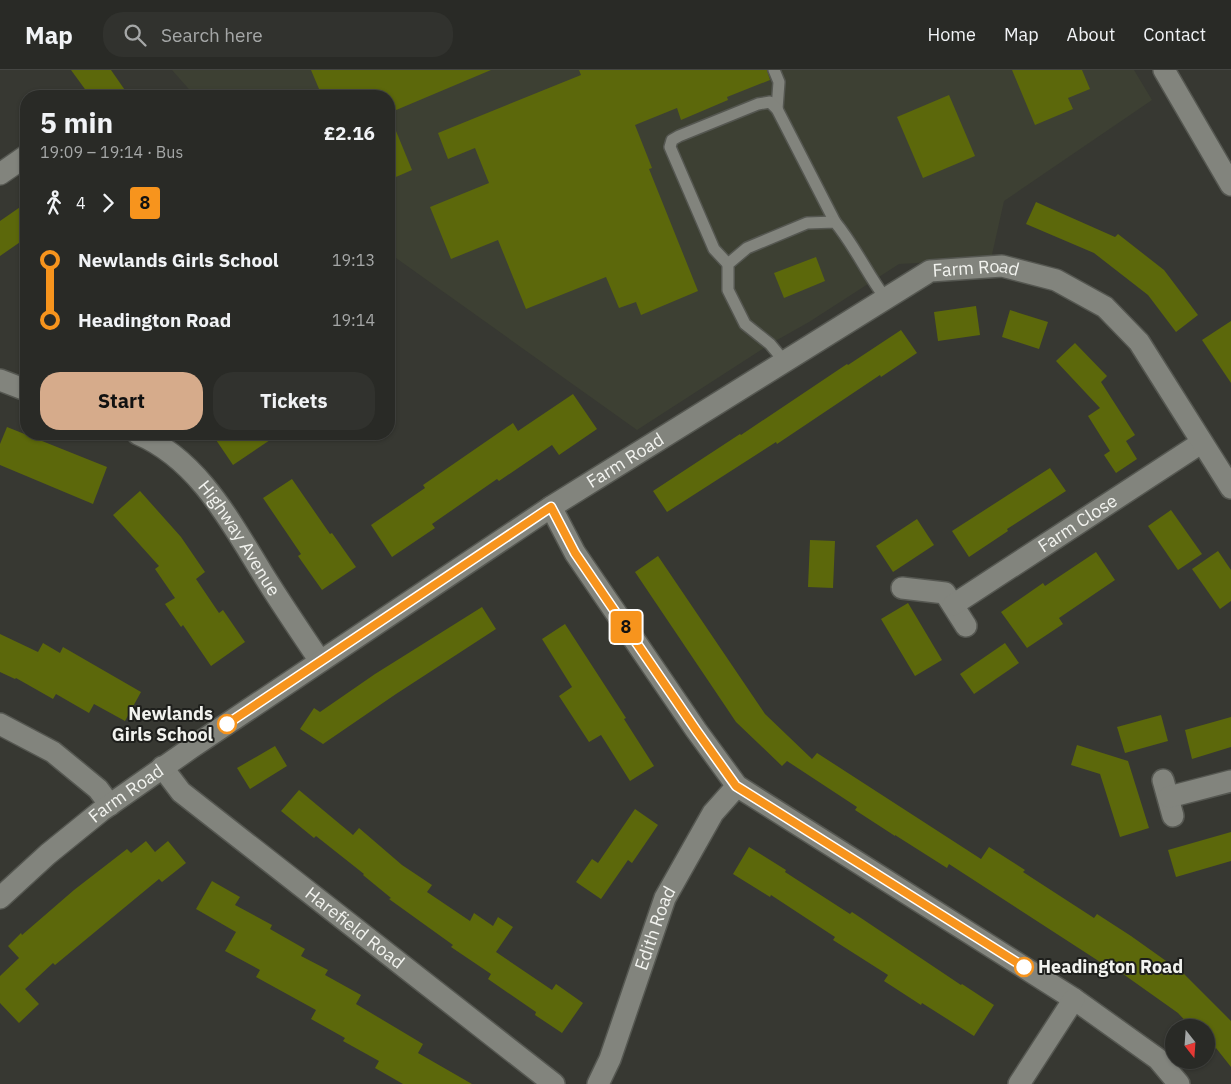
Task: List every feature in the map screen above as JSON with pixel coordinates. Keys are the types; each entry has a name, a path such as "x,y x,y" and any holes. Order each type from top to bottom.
{"street":[{"path":"1168,71 1231,185"},
{"path":"0,174 20,160"},
{"name":"Farm Road","path":"0,898 48,854 162,767 551,507 930,272 1002,266 1056,280 1105,308 1139,342 1231,488"},
{"path":"0,380 20,388"},
{"name":"Highway Avenue","path":"157,440 188,468 219,504 320,661"},
{"name":"Farm Close","path":"953,605 1201,443"},
{"path":"551,507 575,553 736,786 1074,999 1158,1059 1179,1084"},
{"path":"902,588 945,593 966,626"},
{"path":"0,724 53,752 98,789 110,805"},
{"name":"Harefield Road","path":"162,767 181,792 554,1084"},
{"path":"1168,798 1231,781"},
{"name":"Edith Road","path":"598,1084 610,1059 665,898 713,813 736,786"},
{"path":"1019,1084 1074,999"}],"lane":[{"path":"774,70 779,82 778,109"},
{"path":"784,362 770,344 746,324 728,290 728,264 714,249 670,147 672,140 758,104 770,102 778,109 835,222 847,237 872,282 886,299"},
{"path":"728,264 747,248 807,223 835,222"}],"shaded area":[{"path":"172,70 1134,70 1152,100 1004,201 991,259 899,264 637,430 395,257 395,90 190,90"}],"building":[{"path":"71,70 111,70 125,90 86,90"},
{"path":"311,70 491,70 395,110 395,90 319,90"},
{"path":"579,70 767,70 770,80 727,97 728,100 681,120 677,108 635,125 652,168 649,169 698,291 641,315 636,302 619,308 606,277 526,309 498,240 451,259 430,207 489,183 475,148 448,159 438,133 581,75"},
{"path":"1012,70 1082,70 1090,89 1068,98 1073,109 1035,125"},
{"path":"949,95 975,156 923,178 897,117"},
{"path":"395,129 412,170 395,177"},
{"path":"1036,202 1115,237 1118,234 1164,270 1198,315 1176,332 1148,295 1094,253 1026,224"},
{"path":"20,207 20,242 0,256 0,221"},
{"path":"816,257 825,281 784,298 774,273"},
{"path":"976,306 980,335 938,341 934,312"},
{"path":"1010,310 1048,322 1039,349 1002,337"},
{"path":"1231,321 1231,383 1202,340"},
{"path":"901,330 917,353 881,377 880,375 777,444 776,442 667,512 653,491"},
{"path":"1075,343 1107,376 1101,382 1135,435 1126,441 1137,459 1116,473 1104,455 1110,451 1088,416 1100,408 1056,361"},
{"path":"573,394 597,429 559,455 552,445 499,481 497,479 432,524 435,528 392,557 371,525 425,488 423,485 513,423 518,431"},
{"path":"7,427 20,432 20,440 40,440 107,467 93,504 0,465 0,444"},
{"path":"216,440 270,440 233,465"},
{"path":"1050,468 1066,491 1007,529 1008,531 969,557 952,531"},
{"path":"292,479 330,534 332,533 356,567 322,590 298,556 301,554 263,498"},
{"path":"140,491 181,537 205,572 196,579 219,613 223,610 245,642 211,666 183,625 181,627 165,604 175,598 155,569 159,566 113,515"},
{"path":"1171,510 1202,554 1178,570 1148,526"},
{"path":"917,519 934,545 893,572 876,546"},
{"path":"810,540 835,541 833,588 808,587"},
{"path":"1218,551 1231,570 1231,601 1220,609 1192,569"},
{"path":"1096,552 1115,580 1059,618 1063,624 1027,648 1001,612 1043,583 1045,586"},
{"path":"658,556 765,714 812,759 817,753 981,859 989,847 1025,870 1023,872 1094,918 1097,914 1131,936 1183,973 1231,1021 1231,1067 1215,1049 1215,1019 1184,1019 1116,969 1114,971 949,864 947,868 895,836 855,810 857,807 787,761 782,766 736,722 635,572"},
{"path":"908,603 942,660 915,676 881,619"},
{"path":"482,607 496,629 323,744 300,729 314,708 320,712 375,674"},
{"path":"565,624 626,718 624,719 654,766 630,781 601,735 589,742 559,696 572,687 542,639"},
{"path":"0,634 38,652 43,643 60,653 63,647 141,692 125,721 94,704 89,713 56,694 53,699 16,678 0,672"},
{"path":"1005,643 1019,663 974,694 960,674"},
{"path":"1161,715 1168,741 1125,753 1117,727"},
{"path":"1231,717 1231,747 1192,759 1185,730"},
{"path":"1077,745 1128,761 1149,828 1120,837 1100,774 1071,765"},
{"path":"275,746 287,766 250,789 237,768"},
{"path":"299,790 353,835 359,828 402,865 432,885 427,892 470,921 474,913 493,926 498,917 513,927 496,952 552,990 556,984 583,1003 562,1033 535,1015 536,1012 488,979 491,974 451,947 453,945 389,899 391,898 364,874 316,836 314,838 281,811"},
{"path":"635,809 658,825 632,863 628,860 601,899 576,882 592,859 598,863"},
{"path":"1231,832 1231,861 1176,877 1168,850"},
{"path":"146,841 155,852 168,841 186,863 162,882 159,879 55,965 53,963 25,989 39,1004 19,1023 0,1003 0,976 19,958 8,946 21,933 22,935 74,890 127,849 131,853"},
{"path":"749,847 850,914 852,912 994,1005 974,1036 884,981 888,975 833,940 835,937 771,895 770,897 733,874"},
{"path":"212,881 240,897 235,905 272,925 270,929 305,949 301,956 328,970 325,975 361,995 356,1004 423,1044 418,1053 472,1084 403,1084 375,1068 379,1061 343,1041 345,1038 311,1019 316,1010 256,977 260,970 225,951 236,932 196,909"}],"bus line":[{"name":"8","path":"227,724 551,507 575,553 736,786 1024,967"}],"place":[{"name":"Newlands Girls School","path":"227,724"},
{"name":"Headington Road","path":"1024,967"}]}
